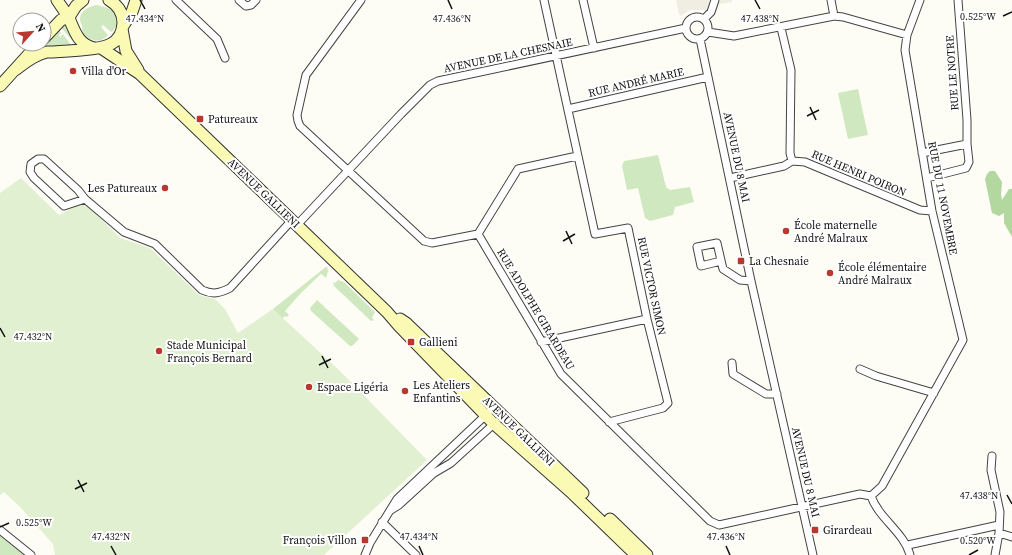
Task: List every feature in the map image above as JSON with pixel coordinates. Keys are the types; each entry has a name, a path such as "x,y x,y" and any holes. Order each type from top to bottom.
{"main road":[{"name":"AVENUE GALLIENI","path":"57,0 68,17 78,38 86,44 99,48 140,74 387,312 399,326 490,411 502,415 648,555"},
{"path":"52,29 56,24 68,17 76,6 83,0"},
{"name":"AVENUE GALLIENI","path":"109,0 117,6 121,12 126,51 140,74"},
{"path":"15,70 32,57 39,54 99,48 116,40 132,12 136,0"},
{"path":"0,86 31,52"},
{"name":"AVENUE GALLIENI","path":"490,411 494,424 573,494 636,555"}],"street":[{"path":"176,0 218,39 225,58"},
{"path":"239,0 246,6 251,5 256,0"},
{"path":"361,0 306,75 298,121 300,126 424,241 432,243 478,234 518,169 577,156"},
{"name":"RUE VICTOR SIMON","path":"544,0 595,234 628,228 647,318 668,404 663,408 609,422"},
{"path":"583,0 594,48"},
{"path":"704,19 711,12 715,0"},
{"path":"831,0 834,16"},
{"name":"RUE DU 11 NOVEMBRE","path":"870,496 882,486 963,340 932,211 905,50 907,35 920,0"},
{"name":"RUE LE NOTRE","path":"927,178 966,168 969,162 958,0"},
{"path":"708,32 734,36 781,28 834,16 843,17 907,35"},
{"path":"698,17 704,19 708,25 708,32 700,39 692,37 687,32 686,28 688,22 692,18 698,17"},
{"name":"AVENUE DE LA CHESNAIE","path":"85,199 64,206 34,178 30,172 32,164 38,159 44,159 78,190 85,199 124,232 155,244 202,290 212,293 222,292 230,288 348,171 430,85 438,81 686,28"},
{"path":"730,178 784,166 792,161 790,153 791,70 781,28"},
{"name":"AVENUE DU 8 MAI","path":"700,39 751,281 813,555"},
{"name":"RUE ANDRÉ MARIE","path":"568,109 708,77"},
{"path":"922,153 967,144"},
{"name":"RUE HENRI POIRON","path":"792,161 805,162 920,210 932,211"},
{"name":"RUE ADOLPHE GIRARDEAU","path":"478,234 561,374 712,522 719,525 803,506"},
{"path":"721,261 723,269 740,280 751,281"},
{"path":"542,342 647,318"},
{"path":"732,363 733,374 766,394 777,394"},
{"path":"860,369 876,376 934,393"},
{"path":"365,555 382,522 397,499 490,411"},
{"path":"391,510 399,505 434,473 451,463 502,415"},
{"path":"992,456 991,470 1000,512 999,533 995,555"},
{"path":"803,506 860,494 870,496 874,506 908,545 910,555"},
{"path":"382,522 416,555"},
{"path":"908,545 999,525"},
{"path":"0,530 31,555"},
{"path":"999,533 1012,537"}],"green space":[{"path":"97,5 113,11 116,17 116,24 114,30 111,32 103,25 101,27 108,35 103,39 93,40 89,39 83,33 80,17 81,14 88,8"},
{"path":"64,22 77,44 76,45 59,25"},
{"path":"57,27 61,33 59,35 60,37 63,34 71,45 52,47 52,32"},
{"path":"858,89 868,135 848,139 838,93"},
{"path":"658,155 666,187 670,190 690,187 694,202 675,207 673,215 650,221 645,218 638,188 627,190 622,166 624,161"},
{"path":"990,171 995,171 1002,182 1002,200 1009,189 1012,189 1012,237 1004,223 1004,213 999,216 992,213 985,179"},
{"name":"Stade Municipal François Bernard","path":"21,178 59,215 84,202 120,238 150,248 199,295 215,299 225,309 238,333 273,309 339,370 427,460 324,555 55,555 53,544 20,507 4,492 0,495 0,193"},
{"path":"327,266 328,271 326,278 321,274 285,311 289,315 287,317 285,316 281,320 273,309"},
{"path":"338,280 344,282 375,312 372,318 374,320 371,321 334,286 333,282 335,283"},
{"path":"317,300 359,339 352,346 350,346 311,311 310,308"},
{"path":"0,534 31,555 0,555"}],"shaded area":[{"path":"676,0 732,0 732,2 720,4 714,17 703,10 690,10 681,16 679,14"}],"place":[{"name":"Villa d'Or","path":"73,71"},
{"name":"Patureaux","path":"200,119"},
{"name":"Les Patureaux","path":"165,188"},
{"name":"École maternelle André Malraux","path":"786,231"},
{"name":"La Chesnaie","path":"741,261"},
{"name":"École élémentaire André Malraux","path":"830,273"},
{"name":"Gallieni","path":"411,342"},
{"name":"Stade Municipal François Bernard","path":"159,351"},
{"name":"Espace Ligéria","path":"309,387"},
{"name":"Les Ateliers Enfantins","path":"405,391"},
{"name":"Girardeau","path":"815,530"},
{"name":"François Villon","path":"365,540"}]}
